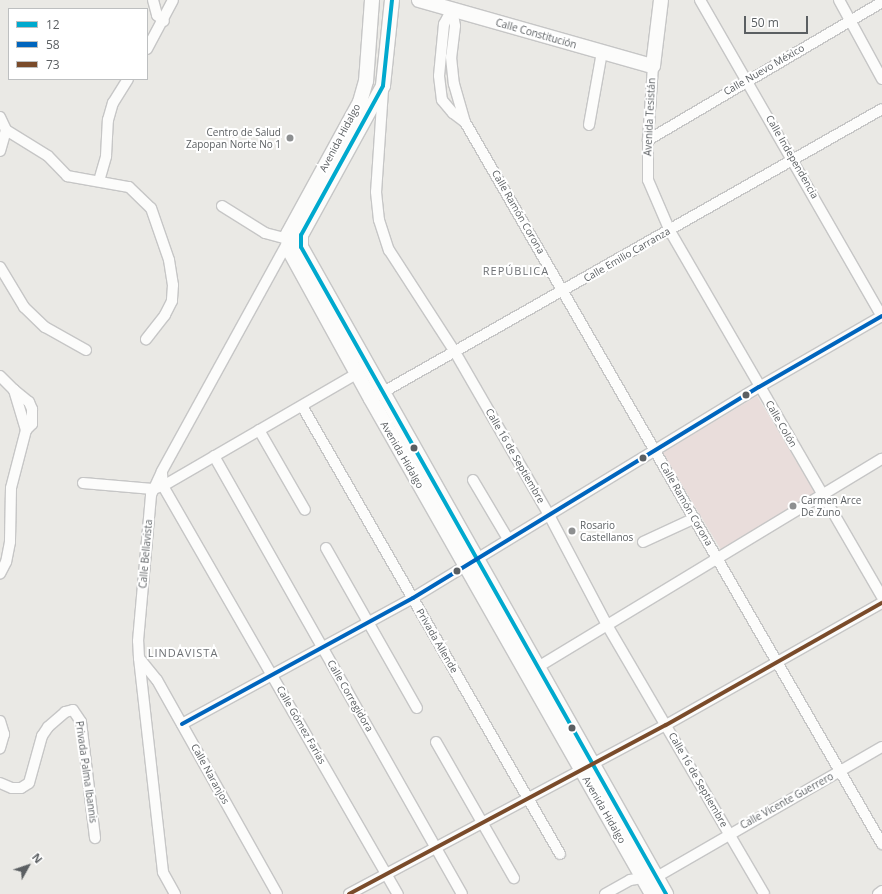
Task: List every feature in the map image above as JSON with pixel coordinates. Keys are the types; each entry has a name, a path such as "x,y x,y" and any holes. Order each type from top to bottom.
{"main road":[{"name":"Avenida Hidalgo","path":"372,0 366,81 360,102 287,242 320,296 649,877 666,894"},
{"name":"Avenida Hidalgo","path":"376,396 356,374 320,296 301,247 301,235 383,86 392,0"},
{"name":"Calle Constitución","path":"418,0 653,66"},
{"name":"Avenida Tesistán","path":"653,66 661,0"},
{"name":"Avenida Hidalgo","path":"649,877 652,894"}],"street":[{"path":"152,0 157,15 164,20"},
{"path":"148,47 164,20 173,0"},
{"name":"Calle Independencia","path":"700,0 747,79 882,316"},
{"path":"839,0 882,79"},
{"name":"Calle Nuevo México","path":"648,140 747,79 882,2"},
{"name":"Calle Ramón Corona","path":"452,9 455,26 451,57 454,84 465,122 882,844"},
{"name":"Calle Ramón Corona","path":"452,9 444,24 440,89 442,100 449,109 465,122"},
{"path":"589,125 602,52"},
{"name":"Avenida Tesistán","path":"653,66 648,140 648,180 670,231"},
{"path":"99,181 106,156 108,120 113,103 127,80"},
{"name":"Calle 16 de Septiembre","path":"383,86 376,192 382,234 389,250 455,352 549,515 607,625 764,894"},
{"name":"Calle Emilio Carranza","path":"376,396 564,292 882,109"},
{"path":"0,117 6,130 48,156 67,176 130,187 143,198 151,208 169,260 173,285 172,301 165,315 146,339"},
{"path":"0,151 6,130"},
{"path":"222,206 265,233 287,242"},
{"name":"Calle Colón","path":"670,231 822,496 882,596"},
{"name":"Calle Bellavista","path":"175,894 163,872 138,641 158,488 162,471 287,242"},
{"path":"0,267 24,307 45,327 86,350"},
{"path":"182,724 272,674 323,649 413,598 760,387 882,316"},
{"path":"83,483 158,488 356,374"},
{"path":"0,376 29,402 32,409 32,424 26,430 11,488 10,542 6,562 0,574"},
{"name":"Privada Allende","path":"302,406 560,854"},
{"path":"259,430 305,510"},
{"name":"Calle Corregidora","path":"214,456 462,894"},
{"path":"532,671 718,560 882,459"},
{"path":"473,480 508,539"},
{"name":"Calle Gómez Farías","path":"158,488 272,674 398,894"},
{"path":"643,542 695,518"},
{"path":"326,548 418,708"},
{"path":"349,894 666,725 882,603"},
{"name":"Calle Naranjos","path":"139,658 150,668 277,894"},
{"name":"Privada Palma Ibannis","path":"0,783 12,788 21,788 29,783 42,736 48,727 65,712 73,710 81,722 95,838"},
{"path":"0,721 4,734 0,748"},
{"path":"436,742 514,878"},
{"name":"Calle Vicente Guerrero","path":"605,894 630,880 649,877 729,834 882,747"},
{"path":"878,894 882,891"}],"shaded area":[{"path":"757,396 816,495 722,551 663,453"}],"transit line":[{"name":"12","path":"392,0 383,86 301,235 301,247 666,894"},
{"name":"58","path":"182,724 413,598 759,387 882,316"},
{"name":"73","path":"349,894 666,725 882,603"}],"place":[{"name":"Centro de Salud Zapopan Norte No 1","path":"290,138"},
{"name":"Carmen Arce De Zuno","path":"793,506"},
{"name":"Rosario Castellanos","path":"572,531"}],"district":[{"name":"REPÚBLICA","path":"516,271"},
{"name":"LINDAVISTA","path":"183,653"}]}
